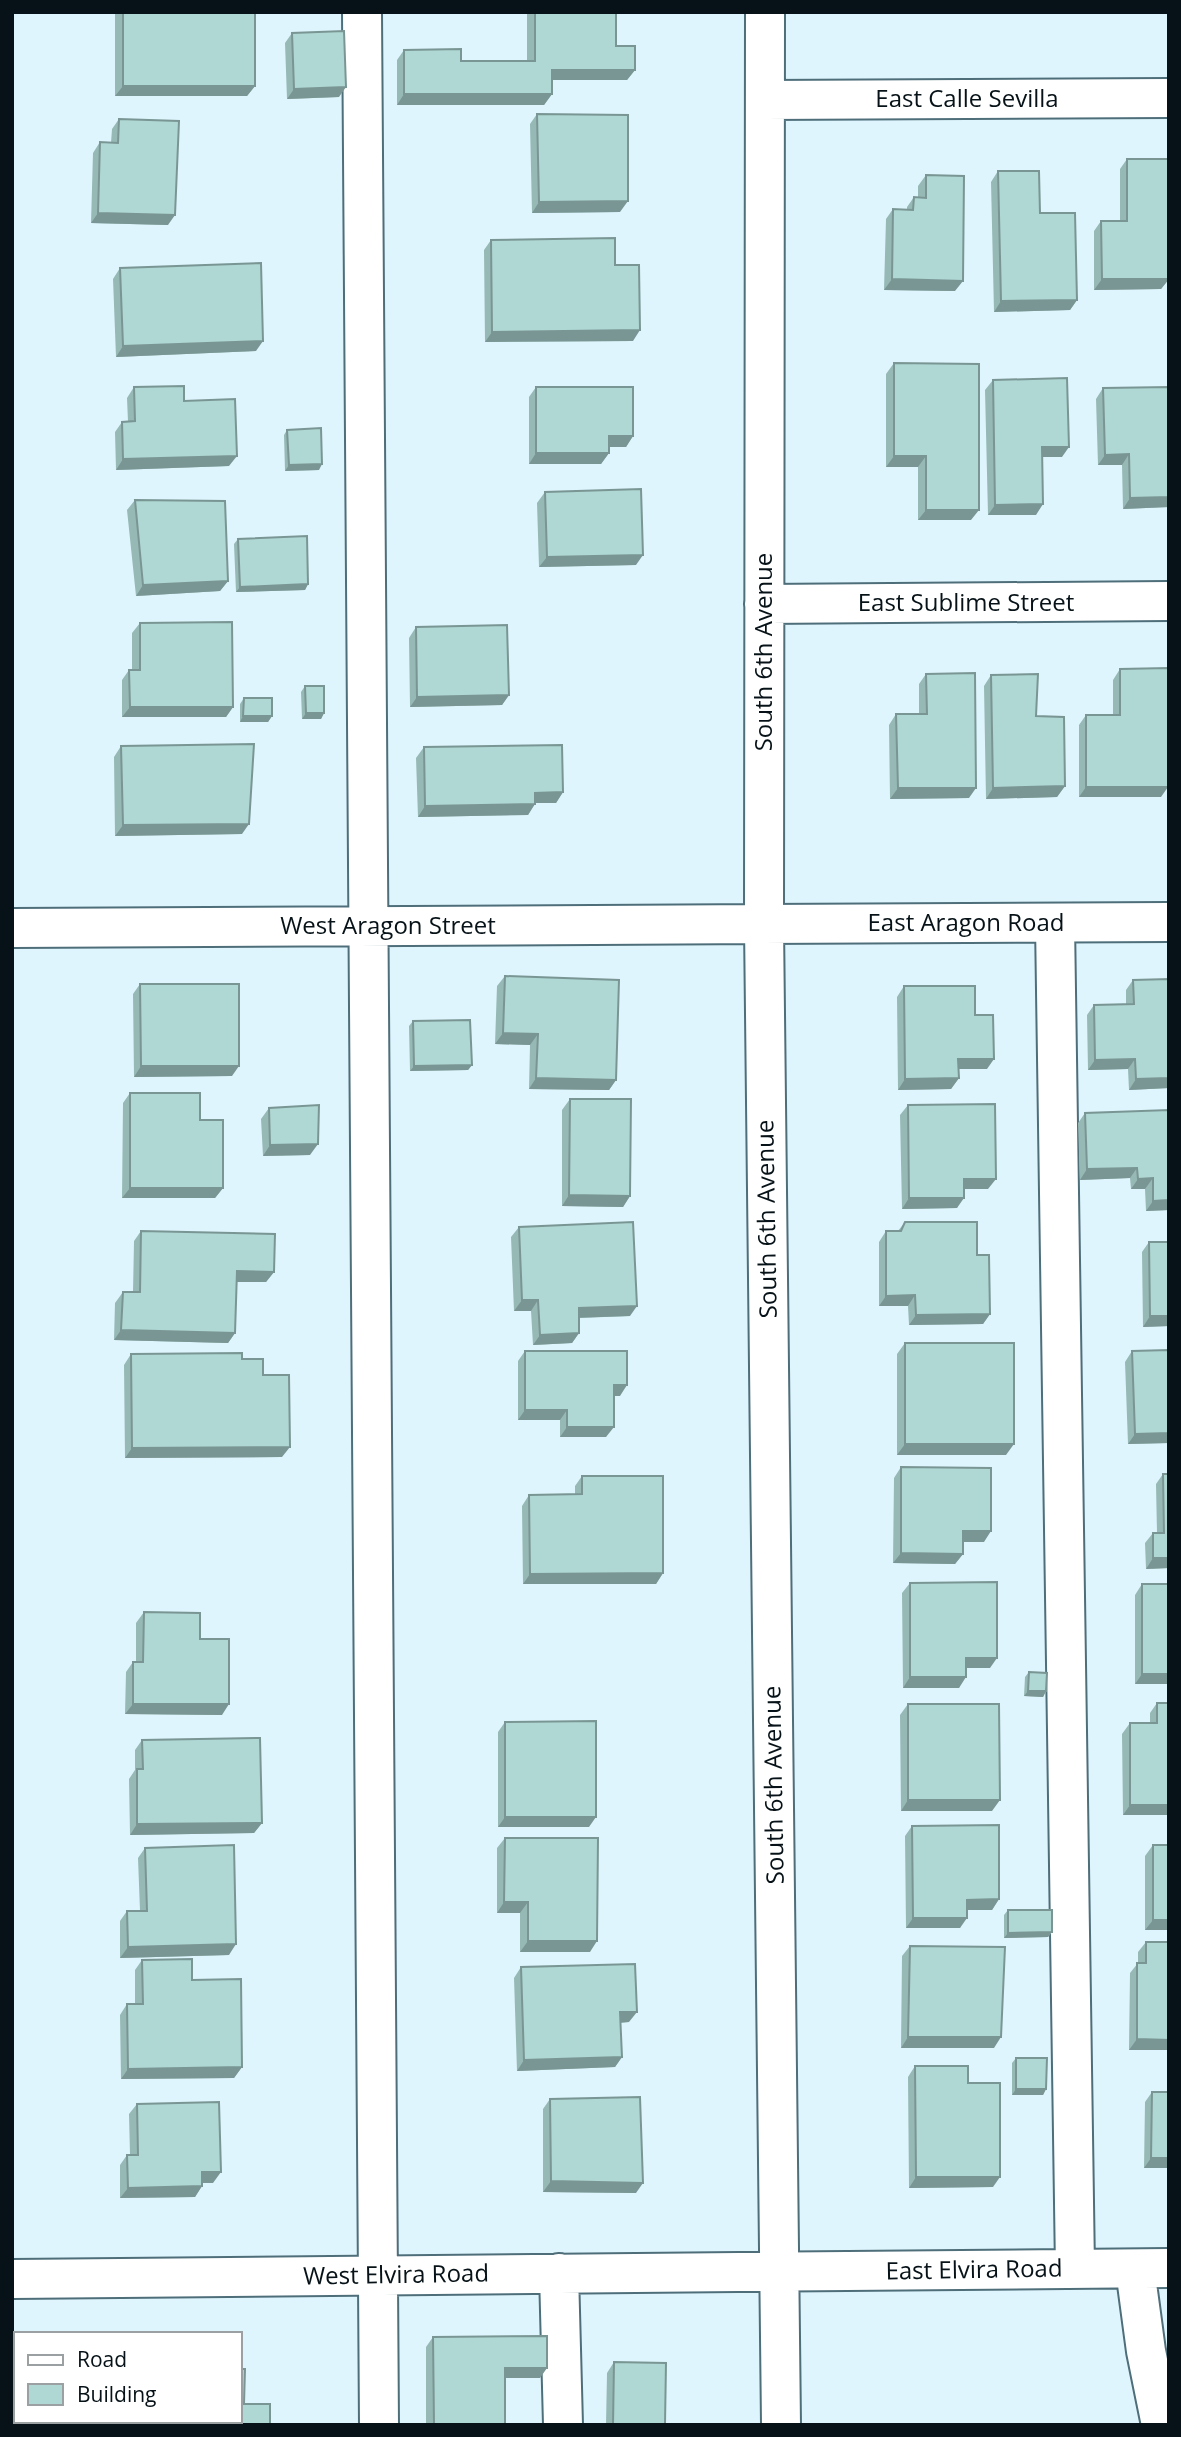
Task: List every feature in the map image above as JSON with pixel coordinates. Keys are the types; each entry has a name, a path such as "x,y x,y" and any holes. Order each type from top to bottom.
{"street":[{"path":"362,12 379,2425"},
{"name":"South 6th Avenue","path":"765,12 764,925 781,2425"},
{"name":"East Calle Sevilla","path":"765,100 1169,98"},
{"name":"East Sublime Street","path":"764,604 1169,601"},
{"name":"East Aragon Road","path":"764,925 1169,922"},
{"path":"1055,923 1075,2269"},
{"name":"West Aragon Street","path":"12,928 764,925"},
{"path":"1152,2269 1146,2351 1161,2425"},
{"name":"East Elvira Road","path":"780,2272 1152,2269"},
{"name":"West Elvira Road","path":"12,2279 780,2272"},
{"path":"559,2273 563,2425"}],"building":[{"path":"123,12 255,12 255,86 123,86"},
{"path":"535,12 616,12 616,46 635,46 635,70 552,70 552,94 404,94 404,50 461,49 461,61 535,61"},
{"path":"344,31 346,87 294,89 292,33"},
{"path":"537,114 628,115 628,201 539,202"},
{"path":"119,119 179,121 175,215 98,213 100,142 118,143"},
{"path":"1127,159 1168,159 1169,279 1102,279 1101,221 1127,221"},
{"path":"998,171 1039,171 1040,213 1075,213 1077,300 1001,301"},
{"path":"926,175 964,176 963,281 892,279 893,209 913,210 914,197 926,198"},
{"path":"615,238 615,265 639,265 640,330 492,332 491,240"},
{"path":"261,263 263,341 123,346 120,268"},
{"path":"894,363 979,364 979,510 926,510 926,456 894,456"},
{"path":"1067,378 1069,447 1042,447 1043,504 995,505 993,380"},
{"path":"184,386 184,401 235,399 237,456 123,459 122,422 135,421 134,387"},
{"path":"536,387 633,387 633,436 609,436 609,453 536,453"},
{"path":"1169,387 1169,497 1130,498 1129,454 1105,455 1103,388"},
{"path":"321,428 322,464 289,465 287,430"},
{"path":"641,489 643,555 547,557 545,492"},
{"path":"135,500 225,501 228,581 143,585"},
{"path":"307,536 308,584 240,587 238,539"},
{"path":"232,622 233,707 130,707 129,670 140,670 140,623"},
{"path":"507,625 509,695 417,697 416,627"},
{"path":"1168,668 1168,787 1086,787 1086,715 1120,715 1120,669"},
{"path":"975,673 976,788 898,788 896,714 927,714 926,674"},
{"path":"1038,674 1036,716 1064,717 1065,786 993,788 991,675"},
{"path":"305,686 324,686 324,713 306,713"},
{"path":"244,698 272,698 272,716 243,716"},
{"path":"254,744 249,824 123,825 121,746"},
{"path":"562,745 563,792 535,793 535,804 425,806 424,747"},
{"path":"505,976 619,980 616,1080 536,1078 538,1034 503,1033"},
{"path":"1169,979 1169,1078 1136,1079 1135,1059 1095,1060 1094,1005 1134,1004 1133,980"},
{"path":"140,984 239,984 239,1066 141,1066"},
{"path":"904,986 975,986 975,1015 993,1015 994,1059 958,1059 959,1078 905,1079"},
{"path":"470,1020 472,1065 414,1066 413,1021"},
{"path":"130,1093 200,1093 200,1120 223,1120 223,1188 130,1188"},
{"path":"570,1099 631,1099 630,1196 569,1195"},
{"path":"995,1104 996,1179 964,1179 964,1198 909,1198 908,1105"},
{"path":"319,1105 318,1144 270,1145 269,1108"},
{"path":"1169,1110 1169,1200 1153,1201 1153,1178 1138,1179 1137,1168 1087,1169 1085,1113"},
{"path":"633,1222 637,1306 579,1308 579,1333 540,1335 538,1300 522,1300 519,1227"},
{"path":"905,1222 977,1222 977,1255 989,1255 990,1314 916,1315 915,1295 886,1296 886,1231 901,1231"},
{"path":"141,1231 275,1234 274,1272 237,1271 235,1333 121,1330 123,1292 140,1292"},
{"path":"1149,1242 1169,1242 1169,1316 1150,1316"},
{"path":"905,1343 1014,1343 1014,1444 905,1444"},
{"path":"1169,1350 1169,1433 1135,1434 1132,1351"},
{"path":"525,1351 627,1351 627,1385 614,1385 614,1427 567,1427 567,1410 525,1410"},
{"path":"242,1353 242,1359 263,1359 263,1375 289,1375 290,1447 132,1448 131,1354"},
{"path":"901,1467 991,1468 991,1531 963,1531 963,1554 901,1553"},
{"path":"1163,1474 1169,1474 1169,1558 1153,1558 1153,1533 1164,1533"},
{"path":"582,1476 663,1476 663,1573 530,1574 529,1495 582,1494"},
{"path":"997,1582 997,1658 966,1658 966,1677 910,1677 910,1583"},
{"path":"1142,1584 1169,1584 1169,1674 1142,1674"},
{"path":"144,1612 200,1613 200,1639 229,1639 229,1704 133,1704 133,1662 143,1662"},
{"path":"1029,1672 1047,1673 1046,1691 1028,1691"},
{"path":"1157,1703 1169,1703 1169,1805 1130,1805 1130,1723 1157,1723"},
{"path":"908,1704 999,1704 1000,1800 908,1800"},
{"path":"596,1721 596,1817 505,1817 505,1722"},
{"path":"260,1738 262,1823 137,1824 137,1769 143,1769 142,1740"},
{"path":"999,1825 999,1899 967,1900 967,1918 913,1918 912,1826"},
{"path":"505,1838 598,1838 597,1941 528,1941 528,1902 504,1902"},
{"path":"234,1845 236,1944 128,1947 127,1911 147,1911 145,1848"},
{"path":"1153,1845 1169,1845 1169,1920 1153,1920"},
{"path":"1008,1910 1052,1910 1052,1932 1008,1933"},
{"path":"1146,1942 1169,1942 1169,2040 1137,2039 1137,1963 1146,1963"},
{"path":"910,1946 1005,1947 1001,2037 908,2037"},
{"path":"192,1959 192,1980 241,1979 242,2067 128,2069 127,2004 143,2004 142,1960"},
{"path":"635,1964 637,2012 620,2012 622,2057 524,2060 521,1967"},
{"path":"1016,2058 1047,2058 1046,2089 1016,2089"},
{"path":"915,2066 968,2066 968,2083 1000,2083 1000,2177 916,2177"},
{"path":"1152,2092 1169,2092 1169,2158 1151,2158"},
{"path":"640,2097 643,2183 551,2181 550,2099"},
{"path":"219,2102 221,2172 202,2172 202,2186 128,2188 127,2155 138,2155 137,2104"},
{"path":"547,2336 547,2368 505,2368 505,2425 434,2425 433,2337"},
{"path":"614,2362 666,2363 665,2425 613,2425"},
{"path":"242,2369 245,2369 244,2404 270,2404 270,2425 136,2425 242,2423"}]}
